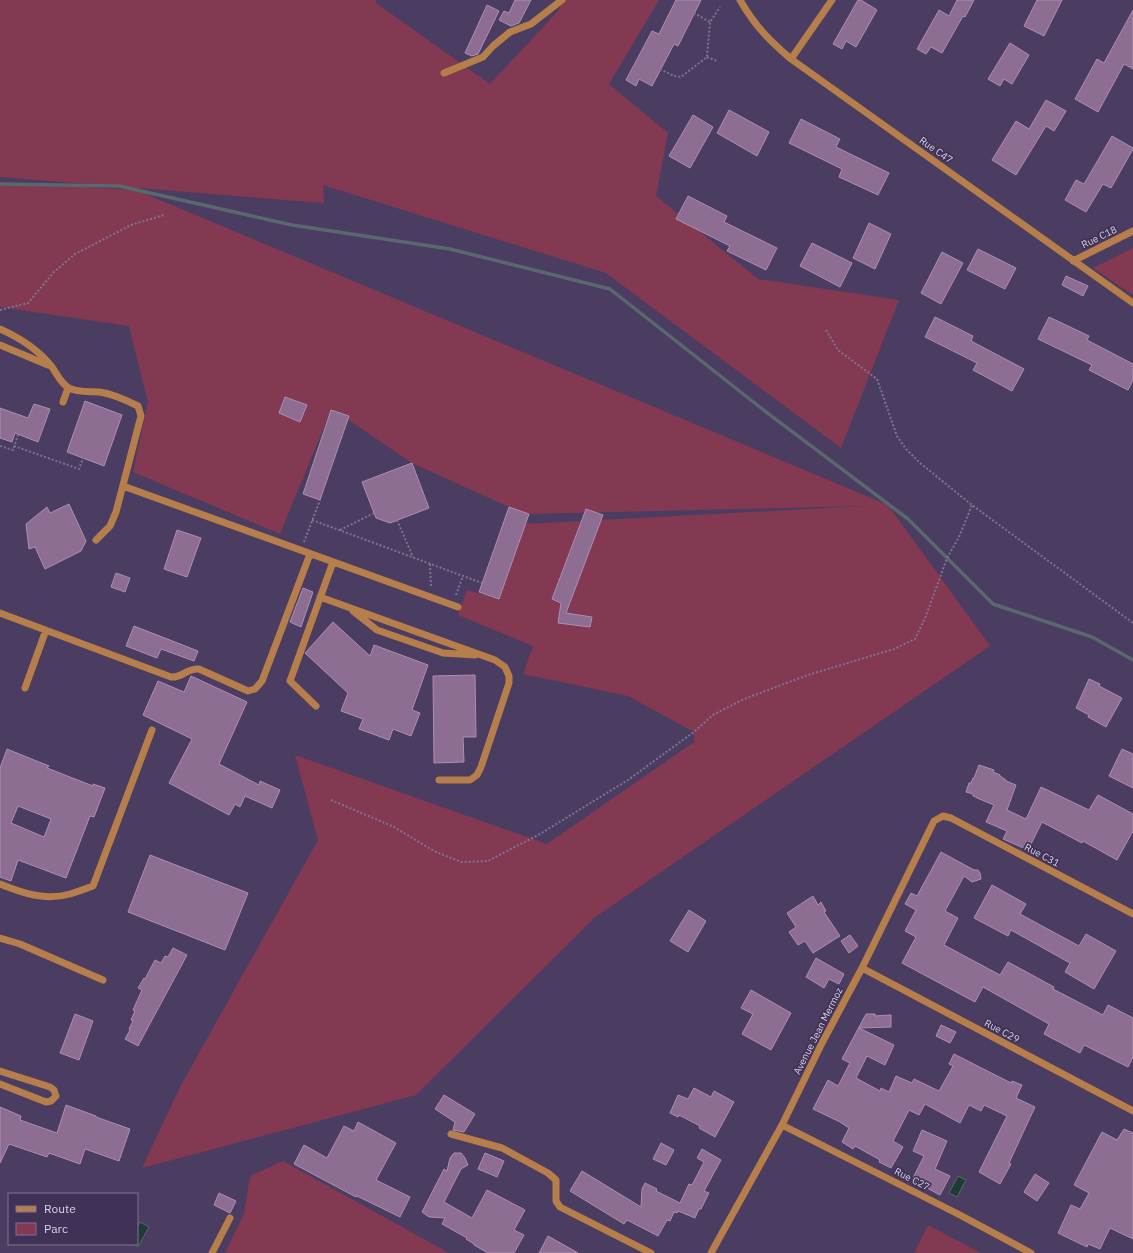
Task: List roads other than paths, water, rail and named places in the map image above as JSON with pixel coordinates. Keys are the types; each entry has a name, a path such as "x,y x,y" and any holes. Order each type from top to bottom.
{"street":[{"path":"444,73 483,57 493,46 510,32 531,24 562,0"},
{"name":"Rue C47","path":"740,0 752,19 768,39 791,59 1133,303"},
{"path":"791,59 832,0"},
{"name":"Rue C18","path":"1073,261 1133,231"},
{"path":"0,328 33,347 51,366 68,388 111,394 138,406 141,416 116,512 110,526 96,540"},
{"path":"0,345 51,366"},
{"path":"62,402 68,388"},
{"path":"123,486 455,606"},
{"path":"0,613 171,676 178,677 192,669 199,669 248,691 255,688 262,681 310,554"},
{"path":"316,706 290,680 333,562"},
{"path":"320,597 483,655 495,660 504,667 509,676 509,683 477,775 470,780 438,780"},
{"path":"348,607 377,630 443,653 483,655"},
{"path":"24,688 46,630"},
{"path":"0,884 23,893 41,897 68,895 93,886 152,730"},
{"name":"Rue C31","path":"940,817 943,816 951,818 1133,914"},
{"name":"Avenue Jean Mermoz","path":"711,1253 782,1125 822,1043 862,968 934,821 940,817"},
{"path":"0,938 20,944 103,980"},
{"name":"Rue C29","path":"862,968 1133,1111"},
{"path":"0,1071 50,1087 54,1090 56,1096 51,1101 46,1102 0,1084"},
{"name":"Rue C27","path":"782,1125 958,1214 1031,1253"},
{"path":"451,1134 502,1148 548,1173 556,1180 556,1201 560,1207 651,1253"},
{"path":"212,1253 230,1218"}],"waterway":[{"path":"0,184 119,186 292,225 450,249 610,289 761,408 908,519 993,604 1092,637 1133,660"}]}
